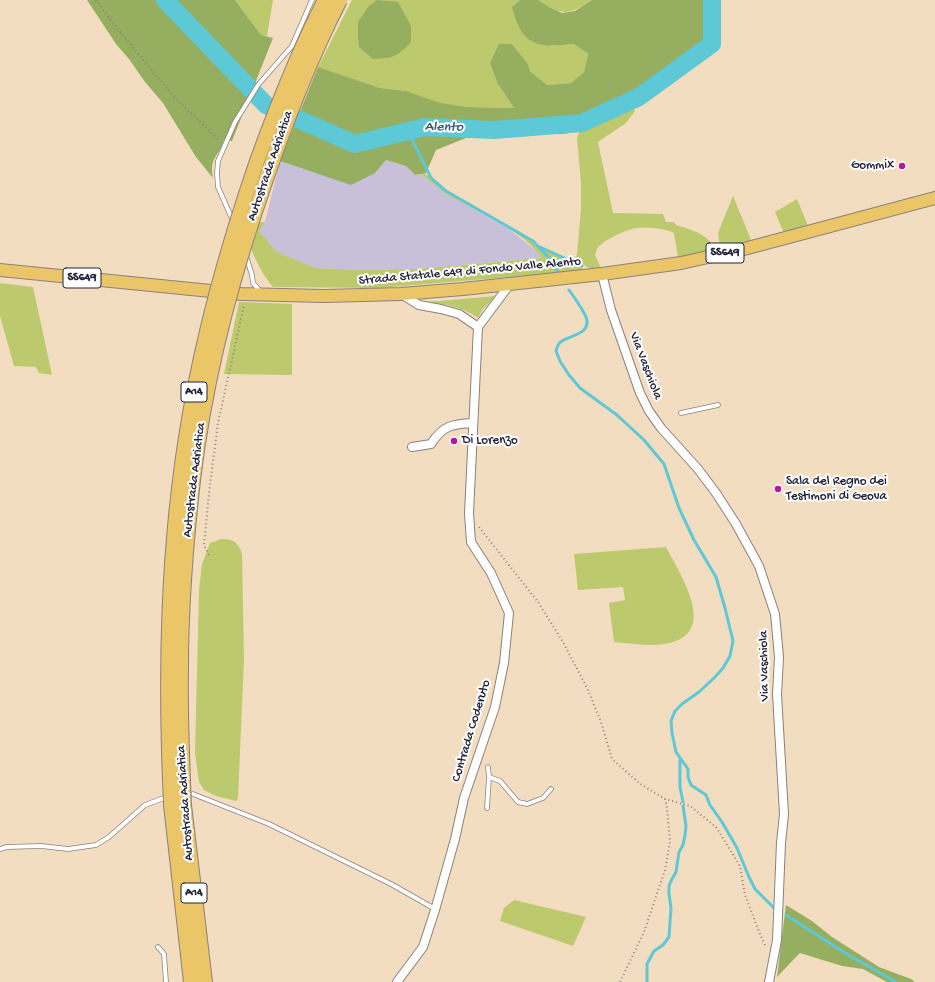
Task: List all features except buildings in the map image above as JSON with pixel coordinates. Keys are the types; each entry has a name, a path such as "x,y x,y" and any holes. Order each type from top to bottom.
{"highway":[{"name":"Autostrada Adriatica","path":"191,982 173,803 168,735 167,666 174,541 188,420 217,287 244,201 282,94 310,29 325,0"},
{"name":"Autostrada Adriatica","path":"205,982 173,803 181,735 183,601 192,487 212,367 231,288 268,172 298,91 340,0"}],"main road":[{"name":"Strada Statale 649 di Fondo Valle Alento","path":"0,270 241,294 324,296 402,294 602,274 681,263 715,256 933,200"}],"street":[{"name":"Via Vaschiola","path":"602,274 611,310 640,393 649,411 661,428 698,468 736,524 759,566 775,614 779,657 777,694 784,814 781,843 777,940 769,982"},
{"path":"402,294 419,305 441,308 459,314 478,327 510,284"},
{"name":"Contrada Coderuto","path":"397,982 423,947 436,910 455,839 464,798 495,707 504,663 509,613 490,572 471,542 469,513 478,327"},
{"path":"412,447 431,444 441,431 451,425 473,423"}],"lane":[{"path":"239,234 218,187 218,161 235,122 258,85 292,46 312,0"},
{"path":"242,241 253,283 262,294"},
{"path":"681,412 718,405"},
{"path":"487,808 489,777 488,767"},
{"path":"489,777 504,784 511,795 518,802 527,804 543,798 552,789"},
{"path":"194,794 269,824 390,884 436,910"},
{"path":"0,849 7,847 41,846 68,849 96,845 109,837 145,805 173,803"},
{"path":"158,947 164,954 166,982"}],"path":[{"path":"96,0 120,32 175,98 223,144"},
{"path":"209,555 204,545 209,493 218,423 245,302 241,294"},
{"path":"469,513 538,602 563,642 588,690 612,759 639,782 665,799 690,806 716,827 740,866 745,895 760,934 773,961"},
{"path":"620,982 644,932 664,870 670,841 665,799"}],"shaded area":[{"path":"386,160 406,166 415,175 421,174 445,193 509,229 534,249 542,258 416,269 365,270 315,268 277,252 259,231 265,222 280,161 315,173 375,173"}],"green space":[{"path":"87,0 164,0 245,85 165,0 235,0 261,35 273,38 232,141 224,140 213,161 213,178 196,157 163,103 116,44"},
{"path":"235,0 273,0 267,36 261,35"},
{"path":"352,0 520,0 512,7 551,46 574,44 588,54 584,72 571,83 547,85 530,71 528,64 512,44 498,84 514,108 467,107 440,104 406,91 380,88 318,67"},
{"path":"377,0 398,2 411,26 411,42 402,51 394,56 373,59 359,47 358,22 368,7"},
{"path":"520,0 538,0 562,13 575,11 592,0 708,0 708,36 696,53 621,103 586,118 580,131 563,134 494,133 471,136 436,150 426,173 415,175 406,166 386,160 375,173 351,185 280,161 318,67 380,88 406,91 440,103 467,107 514,108 498,84 490,63 499,44 512,44 528,64 530,71 547,85 571,83 584,72 588,54 574,44 550,46 529,40 519,27 512,7"},
{"path":"538,0 592,0 577,9 565,12 554,9"},
{"path":"631,104 635,111 626,123 598,142 613,213 663,214 666,222 674,222 676,225 694,231 705,237 716,252 678,258 674,233 661,229 642,228 622,233 604,242 597,249 595,255 601,268 590,269 575,259 577,254 581,209 581,183 577,138 582,126"},
{"path":"424,173 451,194 532,242 550,261 557,273 379,288 273,287 263,273 251,249 260,222 265,222 259,231 277,252 315,268 365,270 416,269 542,258 533,247 510,229 445,193 421,174"},
{"path":"733,196 752,242 723,249 719,241 718,233"},
{"path":"797,199 808,226 784,233 775,212"},
{"path":"539,247 586,270 560,273"},
{"path":"0,283 33,287 52,375 39,373 36,367 14,366 0,316"},
{"path":"496,296 483,309 478,318 466,311 454,307 427,302"},
{"path":"239,302 292,304 292,375 224,374"},
{"path":"221,539 229,539 235,542 242,554 244,659 238,799 236,801 216,796 204,790 199,782 195,753 199,590 202,564 210,543"},
{"path":"666,547 689,592 693,608 693,622 688,633 675,641 654,645 614,642 609,603 625,600 623,587 578,590 574,554"},
{"path":"514,900 586,917 573,946 500,921 504,908"},
{"path":"786,905 879,967 911,979 915,982 887,982 863,969 842,966 800,953 777,977"}],"waterway":[{"name":"Alento","path":"165,0 266,105 355,144 425,127 494,130 582,123 639,97 712,44 712,0"},
{"path":"408,131 431,178 446,191 533,241 549,258 558,272"},
{"path":"540,247 582,266"},
{"path":"569,290 585,314 587,323 586,327 580,333 562,341 559,344 556,351 560,361 580,388 617,415 644,440 664,464 679,508 694,540 716,577 733,641 730,656 723,668 715,677 675,711 671,721 672,733 676,752 688,769 688,777 691,785 706,795 710,805 737,848 755,889 776,910"},
{"path":"680,760 680,787 683,802"},
{"path":"647,982 647,964 654,951 663,945 669,937 671,908 669,886 676,872 679,852 683,845 685,835 686,826 683,806"},
{"path":"786,915 845,953 896,982"}],"place":[{"name":"Gommix","path":"902,166"},
{"name":"Di Lorenzo","path":"454,441"},
{"name":"Sala del Regno dei Testimoni di Geova","path":"778,489"}]}
